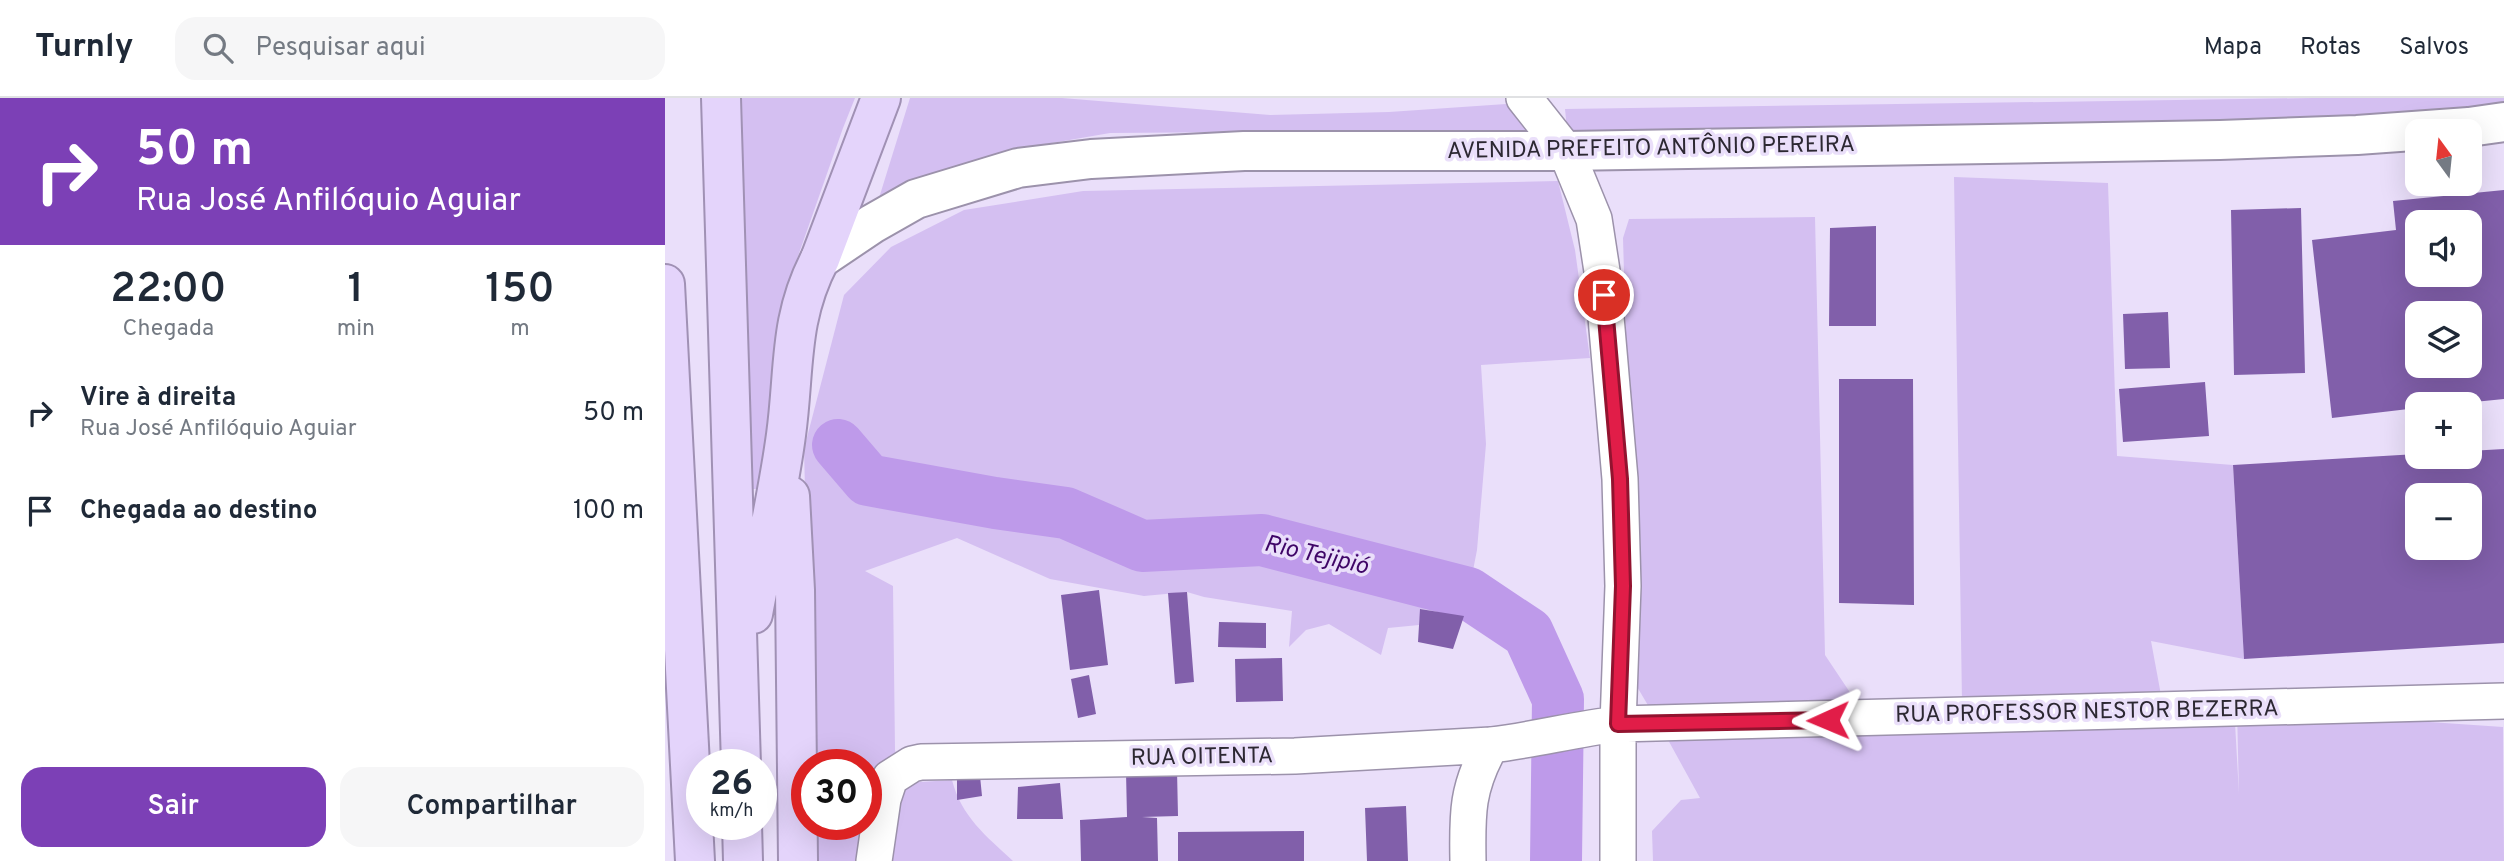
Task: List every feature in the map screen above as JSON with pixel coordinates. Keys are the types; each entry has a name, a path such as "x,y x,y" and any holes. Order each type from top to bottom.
{"highway":[{"path":"720,98 741,749"},
{"path":"740,688 786,435 798,316 808,282 820,258 881,98"},
{"path":"665,284 695,861"},
{"path":"786,435 795,590 798,861"},
{"path":"742,840 743,861"}],"street":[{"path":"1524,98 1566,151 1594,219 1603,285 1620,479 1623,586 1602,726 1618,861"},
{"name":"AVENIDA PREFEITO ANTÔNIO PEREIRA","path":"820,258 916,199 1018,168 1091,159 1244,151 1566,151 2234,139 2357,135 2504,122"},
{"name":"RUA PROFESSOR NESTOR BEZERRA","path":"1536,739 1602,726 2504,701"},
{"name":"RUA OITENTA","path":"874,861 883,799 890,778 912,764 1295,756 1491,745 1536,739"},
{"path":"1468,861 1468,806 1476,771 1491,745"}],"shaded area":[{"path":"742,98 855,98 797,259 761,489 746,489"},
{"path":"910,98 1062,98 1270,115 1389,112 1506,104 1526,130 1110,133 1023,148 879,198"},
{"path":"2313,98 2504,98 2504,112 2469,116 1575,137 1567,129 1565,109"},
{"path":"1954,177 2108,183 2117,456 2233,465 2244,659 2151,641 2161,695 1962,702"},
{"path":"1558,181 1575,250 1590,358 1481,365 1486,444 1477,550 1464,616 1421,609 1419,625 1388,628 1381,655 1329,624 1306,630 1289,647 1292,611 1187,592 1144,596 1050,579 957,538 865,571 893,586 895,750 899,766 882,818 882,749 812,749 804,449 844,295 891,247 964,210 1083,191"},
{"path":"1815,217 1825,655 1855,700 1649,707 1636,685 1623,238 1629,219"},
{"path":"2237,709 2503,727 2504,861 1653,861 1652,831 1681,800 1700,798 1667,738 2235,723 2239,794"},
{"path":"952,780 968,815 1013,861 882,861 904,783"},
{"path":"813,840 875,840 868,861 813,861"}],"building":[{"path":"2504,190 2504,399 2482,401 2482,392 2405,392 2405,409 2332,418 2312,240 2396,230 2393,201 2443,196 2482,196 2482,192"},
{"path":"2301,208 2305,373 2234,375 2231,210"},
{"path":"1876,226 1876,326 1829,326 1830,228"},
{"path":"2168,312 2170,368 2125,369 2123,314"},
{"path":"1839,379 1913,379 1914,605 1839,603"},
{"path":"2205,382 2209,436 2123,442 2119,389"},
{"path":"2504,449 2504,643 2244,659 2233,465 2405,455 2405,469 2482,469 2482,450"},
{"path":"1099,590 1108,665 1070,670 1061,595"},
{"path":"1187,592 1194,682 1175,684 1168,593"},
{"path":"1420,609 1464,616 1453,649 1418,642"},
{"path":"1219,622 1266,623 1266,648 1218,647"},
{"path":"1282,658 1283,701 1236,702 1235,659"},
{"path":"1089,675 1096,714 1078,718 1071,679"},
{"path":"1177,770 1178,816 1142,817 1157,818 1158,861 1081,861 1080,820 1127,817 1126,772"},
{"path":"957,774 980,776 982,796 957,800"},
{"path":"1060,783 1063,819 1017,819 1018,787"},
{"path":"1406,806 1408,861 1367,861 1365,808"},
{"path":"1304,831 1304,861 1178,861 1178,832"}],"waterway":[{"name":"Rio Tejipió","path":"838,445 868,480 1066,513 1142,546 1262,540 1468,593 1528,633 1558,699 1556,861"}],"route":[{"path":"1604,295 1620,479 1623,586 1618,724 1828,720"}]}
